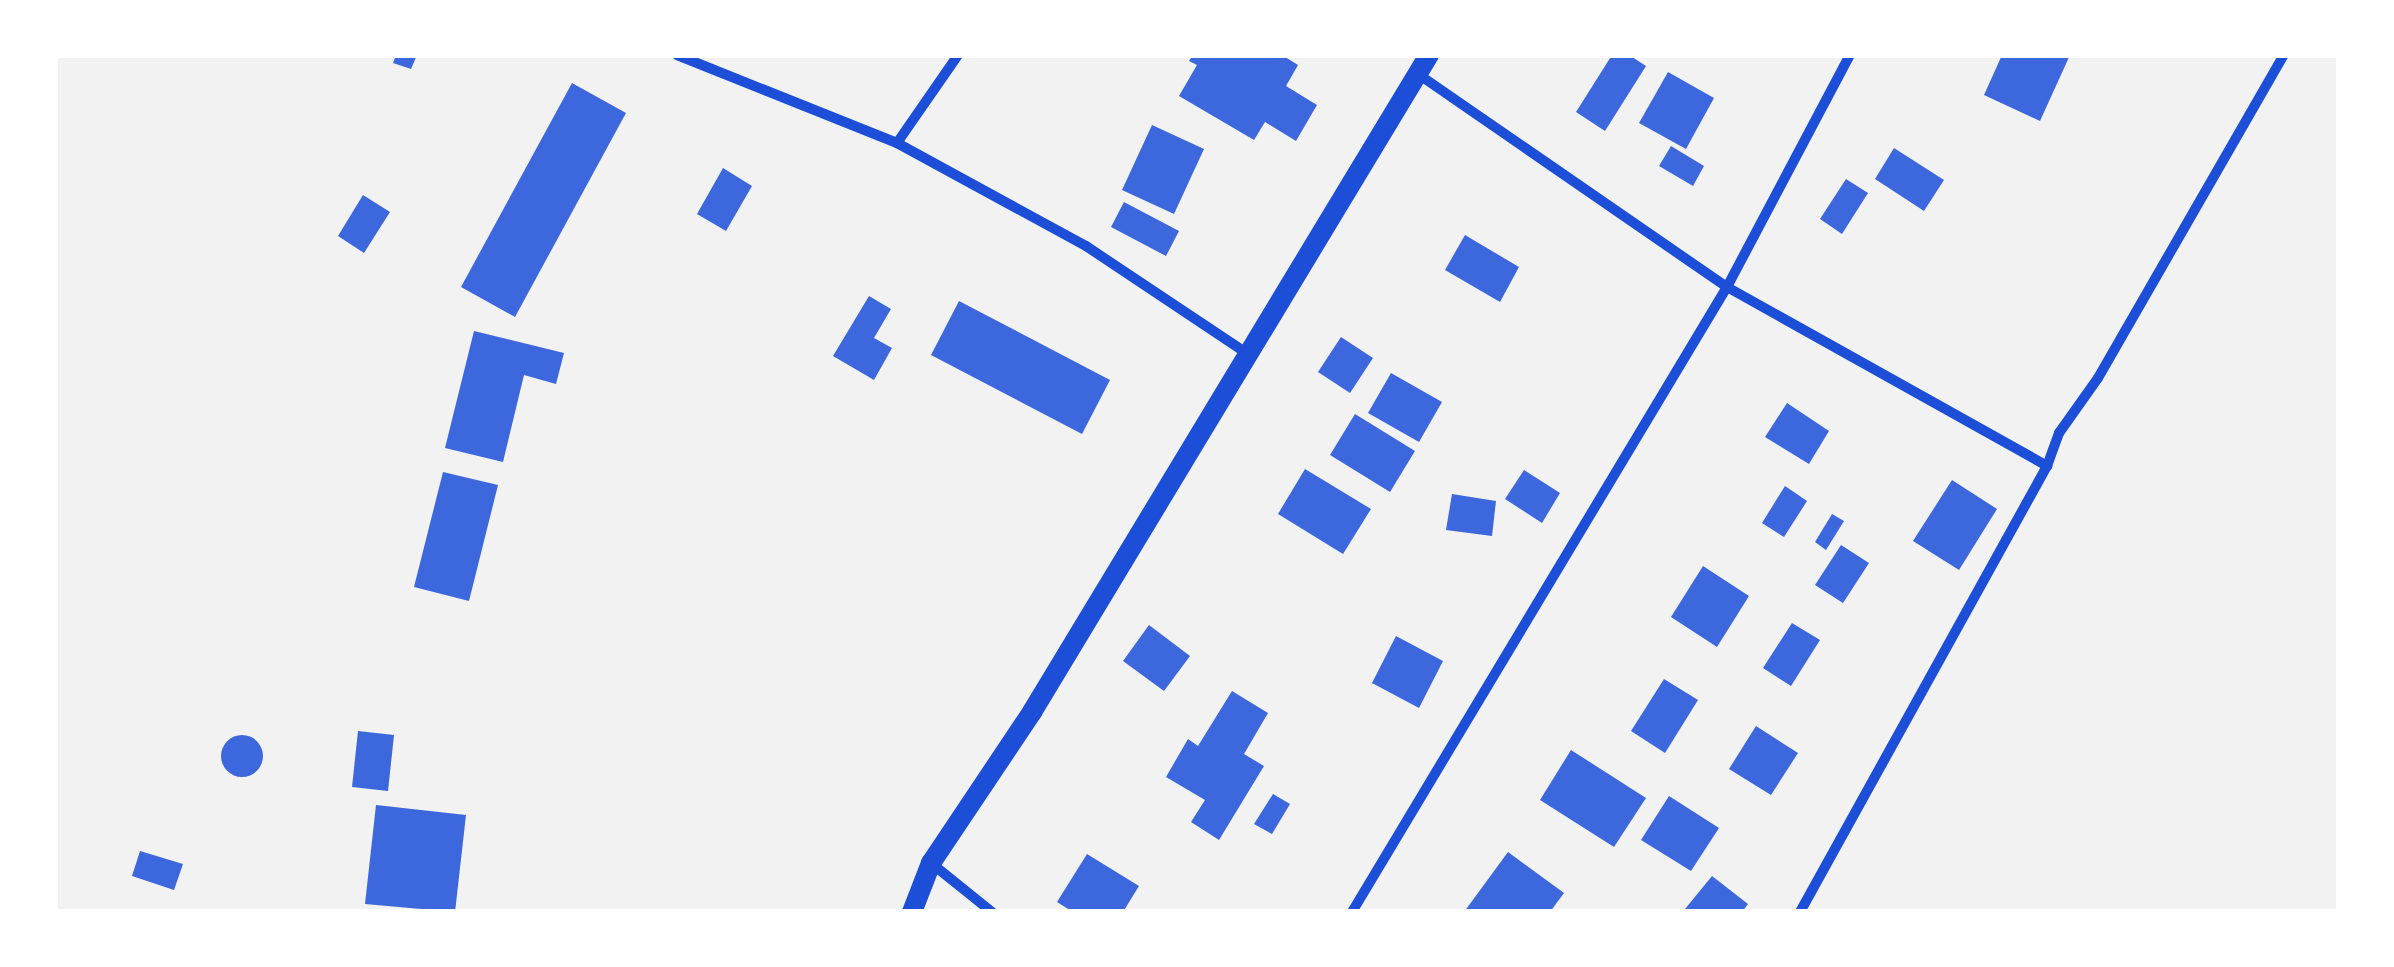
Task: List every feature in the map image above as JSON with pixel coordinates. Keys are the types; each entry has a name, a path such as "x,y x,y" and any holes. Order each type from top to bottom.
{"main road":[{"path":"912,912 930,863 1032,712 1245,352 1429,55"}],"street":[{"path":"677,55 897,143 1086,246 1245,352"},
{"path":"897,143 958,55"},
{"path":"1352,912 1727,286 1850,55"},
{"path":"1800,912 2047,466 2059,433 2098,378 2284,55"},
{"path":"1418,74 1727,286 2047,466"},
{"path":"930,863 992,912"}],"building":[{"path":"396,55 417,55 411,69 393,63"},
{"path":"1193,55 1282,55 1298,65 1286,86 1317,105 1296,141 1265,122 1254,140 1179,96 1197,65 1189,61"},
{"path":"1612,55 1629,55 1646,66 1605,131 1576,112"},
{"path":"2002,55 2070,55 2040,121 1984,95"},
{"path":"1668,72 1714,98 1686,149 1639,123"},
{"path":"572,83 626,113 515,317 461,287"},
{"path":"1152,125 1204,149 1174,214 1122,190"},
{"path":"1671,146 1704,166 1693,186 1659,166"},
{"path":"1894,148 1944,180 1924,211 1875,179"},
{"path":"723,168 752,186 726,231 697,214"},
{"path":"1846,179 1868,193 1842,234 1820,219"},
{"path":"363,195 390,212 364,253 338,236"},
{"path":"1124,202 1179,231 1166,256 1111,227"},
{"path":"1465,235 1519,267 1500,302 1445,270"},
{"path":"869,296 891,309 874,338 892,348 874,380 833,356"},
{"path":"959,301 1110,380 1082,434 931,355"},
{"path":"474,331 564,353 556,384 524,375 503,462 445,448"},
{"path":"1341,337 1373,358 1350,393 1318,372"},
{"path":"1391,373 1442,402 1419,442 1368,413"},
{"path":"1787,403 1829,431 1809,464 1765,437"},
{"path":"1355,414 1415,451 1390,492 1330,455"},
{"path":"1305,469 1371,509 1343,554 1278,514"},
{"path":"1524,470 1560,493 1542,523 1505,499"},
{"path":"443,472 498,485 469,601 414,587"},
{"path":"1952,480 1997,509 1959,570 1913,541"},
{"path":"1785,486 1807,501 1784,537 1762,523"},
{"path":"1452,494 1496,501 1492,536 1446,530"},
{"path":"1832,514 1844,521 1826,550 1815,542"},
{"path":"1841,545 1869,563 1843,603 1815,585"},
{"path":"1703,566 1749,596 1717,647 1671,617"},
{"path":"1792,623 1820,640 1791,686 1763,668"},
{"path":"1149,625 1190,656 1164,691 1123,661"},
{"path":"1396,636 1443,661 1419,708 1372,683"},
{"path":"1664,679 1698,700 1665,753 1631,731"},
{"path":"1232,691 1268,713 1244,754 1264,766 1219,840 1191,822 1205,800 1166,777 1188,739 1198,746"},
{"path":"1756,726 1798,753 1771,795 1729,769"},
{"path":"358,731 394,735 388,791 352,787"},
{"path":"242,735 257,741 263,756 257,771 242,777 227,771 221,756 227,741"},
{"path":"1571,750 1646,798 1614,847 1540,800"},
{"path":"1273,794 1290,804 1272,834 1254,824"},
{"path":"1669,796 1719,828 1691,871 1641,840"},
{"path":"376,805 466,815 455,912 365,904"},
{"path":"140,851 183,864 174,890 132,876"},
{"path":"1508,852 1564,893 1550,912 1464,912"},
{"path":"1087,854 1139,886 1123,912 1073,912 1057,902"},
{"path":"1712,876 1748,904 1742,912 1685,909"}]}
